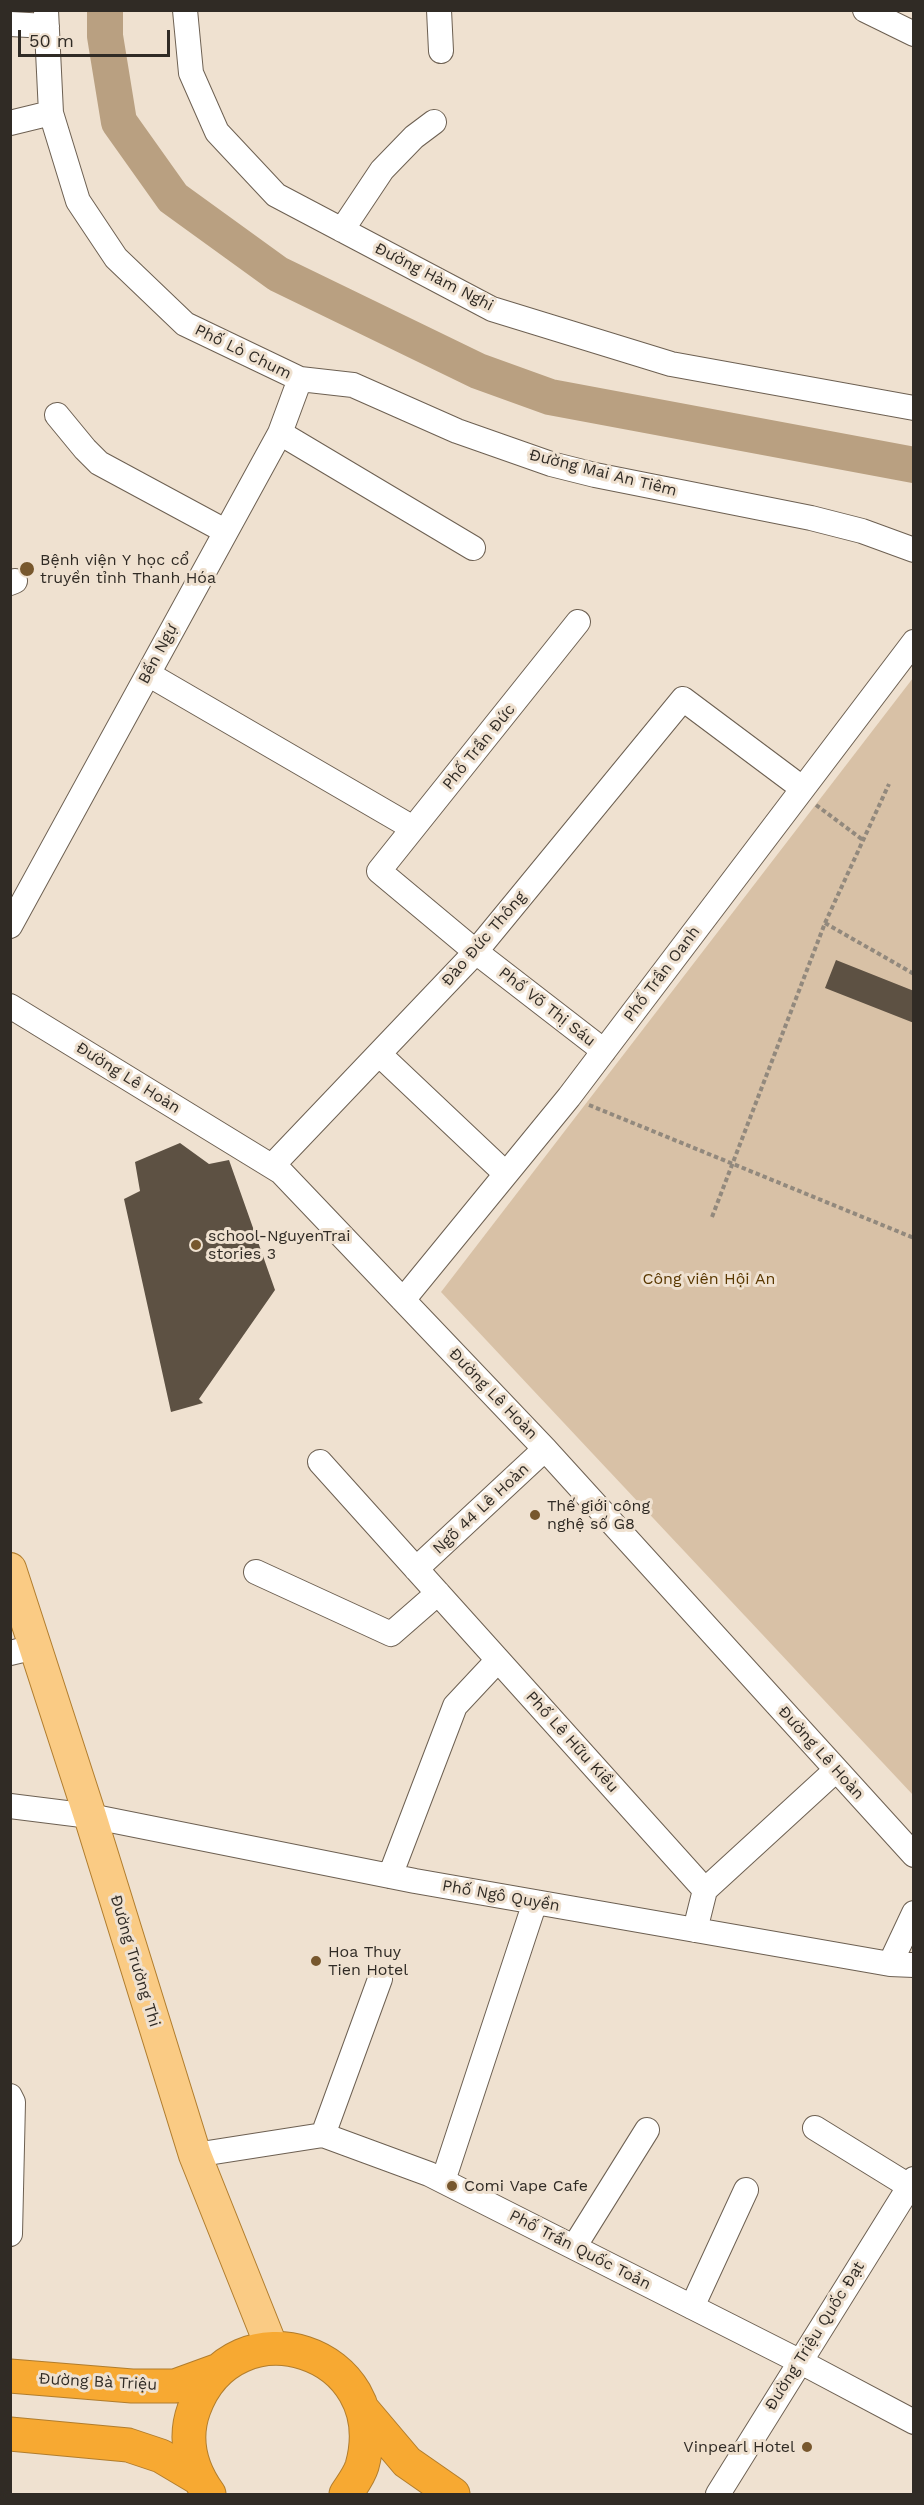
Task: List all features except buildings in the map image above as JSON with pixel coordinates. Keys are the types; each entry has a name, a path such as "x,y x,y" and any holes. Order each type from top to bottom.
{"highway":[{"path":"204,2486 189,2450 190,2421 200,2393 219,2370 244,2354 273,2348 302,2351 328,2363 350,2384 363,2410 406,2462 453,2494"},
{"name":"Đường Bà Triệu","path":"10,2376 132,2386 175,2386 219,2370"},
{"path":"346,2494 361,2469 367,2440 363,2410"},
{"path":"10,2434 128,2445 161,2456 204,2486"}],"main road":[{"name":"Đường Trường Thi","path":"10,1569 23,1650 90,1816 195,2155 273,2348"}],"street":[{"name":"Đường Hàm Nghi","path":"185,10 191,73 217,132 276,195 492,309 671,364 914,408"},
{"path":"439,10 441,51"},
{"path":"864,10 914,34"},
{"path":"10,24 46,18"},
{"name":"Phố Lò Chum","path":"46,18 51,113 78,201 117,258 185,324 300,379"},
{"path":"10,123 51,113"},
{"path":"342,230 382,170 414,137 434,122"},
{"name":"Bến Ngự","path":"10,926 280,433 300,379"},
{"name":"Đường Mai An Tiêm","path":"300,379 353,385 457,431 551,464 811,518 862,531 914,549"},
{"path":"57,415 99,463 225,531"},
{"path":"280,433 473,548"},
{"name":"Phố Trần Đức","path":"379,871 578,622"},
{"name":"Phố Trần Oanh","path":"403,1300 569,1097 914,642"},
{"path":"148,674 413,828"},
{"name":"Đào Đức Thông","path":"272,1166 476,952 683,699 800,790"},
{"name":"Phố Võ Thị Sáu","path":"379,871 476,952 604,1051"},
{"name":"Đường Lê Hoàn","path":"10,1006 281,1172 545,1449 914,1855"},
{"path":"379,1054 506,1174"},
{"name":"Ngõ 44 Lê Hoàn","path":"416,1569 545,1449"},
{"name":"Phố Lê Hữu Kiều","path":"320,1462 705,1890"},
{"path":"256,1572 391,1634 438,1593"},
{"path":"390,1876 455,1706 498,1660"},
{"path":"695,1930 705,1890 836,1770"},
{"name":"Phố Ngô Quyền","path":"10,1806 90,1816 390,1876 902,1964"},
{"path":"443,2181 535,1902"},
{"path":"902,1964 914,1913"},
{"path":"195,2155 323,2134 380,1978"},
{"path":"10,2096 13,2102 10,2234"},
{"path":"815,2128 911,2183"},
{"path":"574,2247 647,2130"},
{"name":"Phố Trần Quốc Toản","path":"323,2134 443,2181 911,2415"},
{"name":"Đường Triệu Quốc Đạt","path":"718,2494 911,2183"},
{"path":"692,2307 746,2190"}],"path":[{"path":"712,1217 825,923 889,784"},
{"path":"800,790 863,840"},
{"path":"825,923 914,974"},
{"path":"569,1097 914,1239"}],"green space":[{"name":"Công viên Hội An","path":"913,678 913,1795 441,1292"}],"waterway":[{"path":"105,10 105,36 119,122 173,198 278,274 478,371 550,397 914,465"}],"place":[{"name":"Bệnh viện Y học cổ truyền tỉnh Thanh Hóa","path":"27,569"},
{"name":"school-NguyenTrai stories 3","path":"196,1245"},
{"name":"Thế giới công nghệ số G8","path":"535,1515"},
{"name":"Hoa Thuy Tien Hotel","path":"316,1961"},
{"name":"Comi Vape Cafe","path":"452,2186"},
{"name":"Vinpearl Hotel","path":"807,2447"}]}
